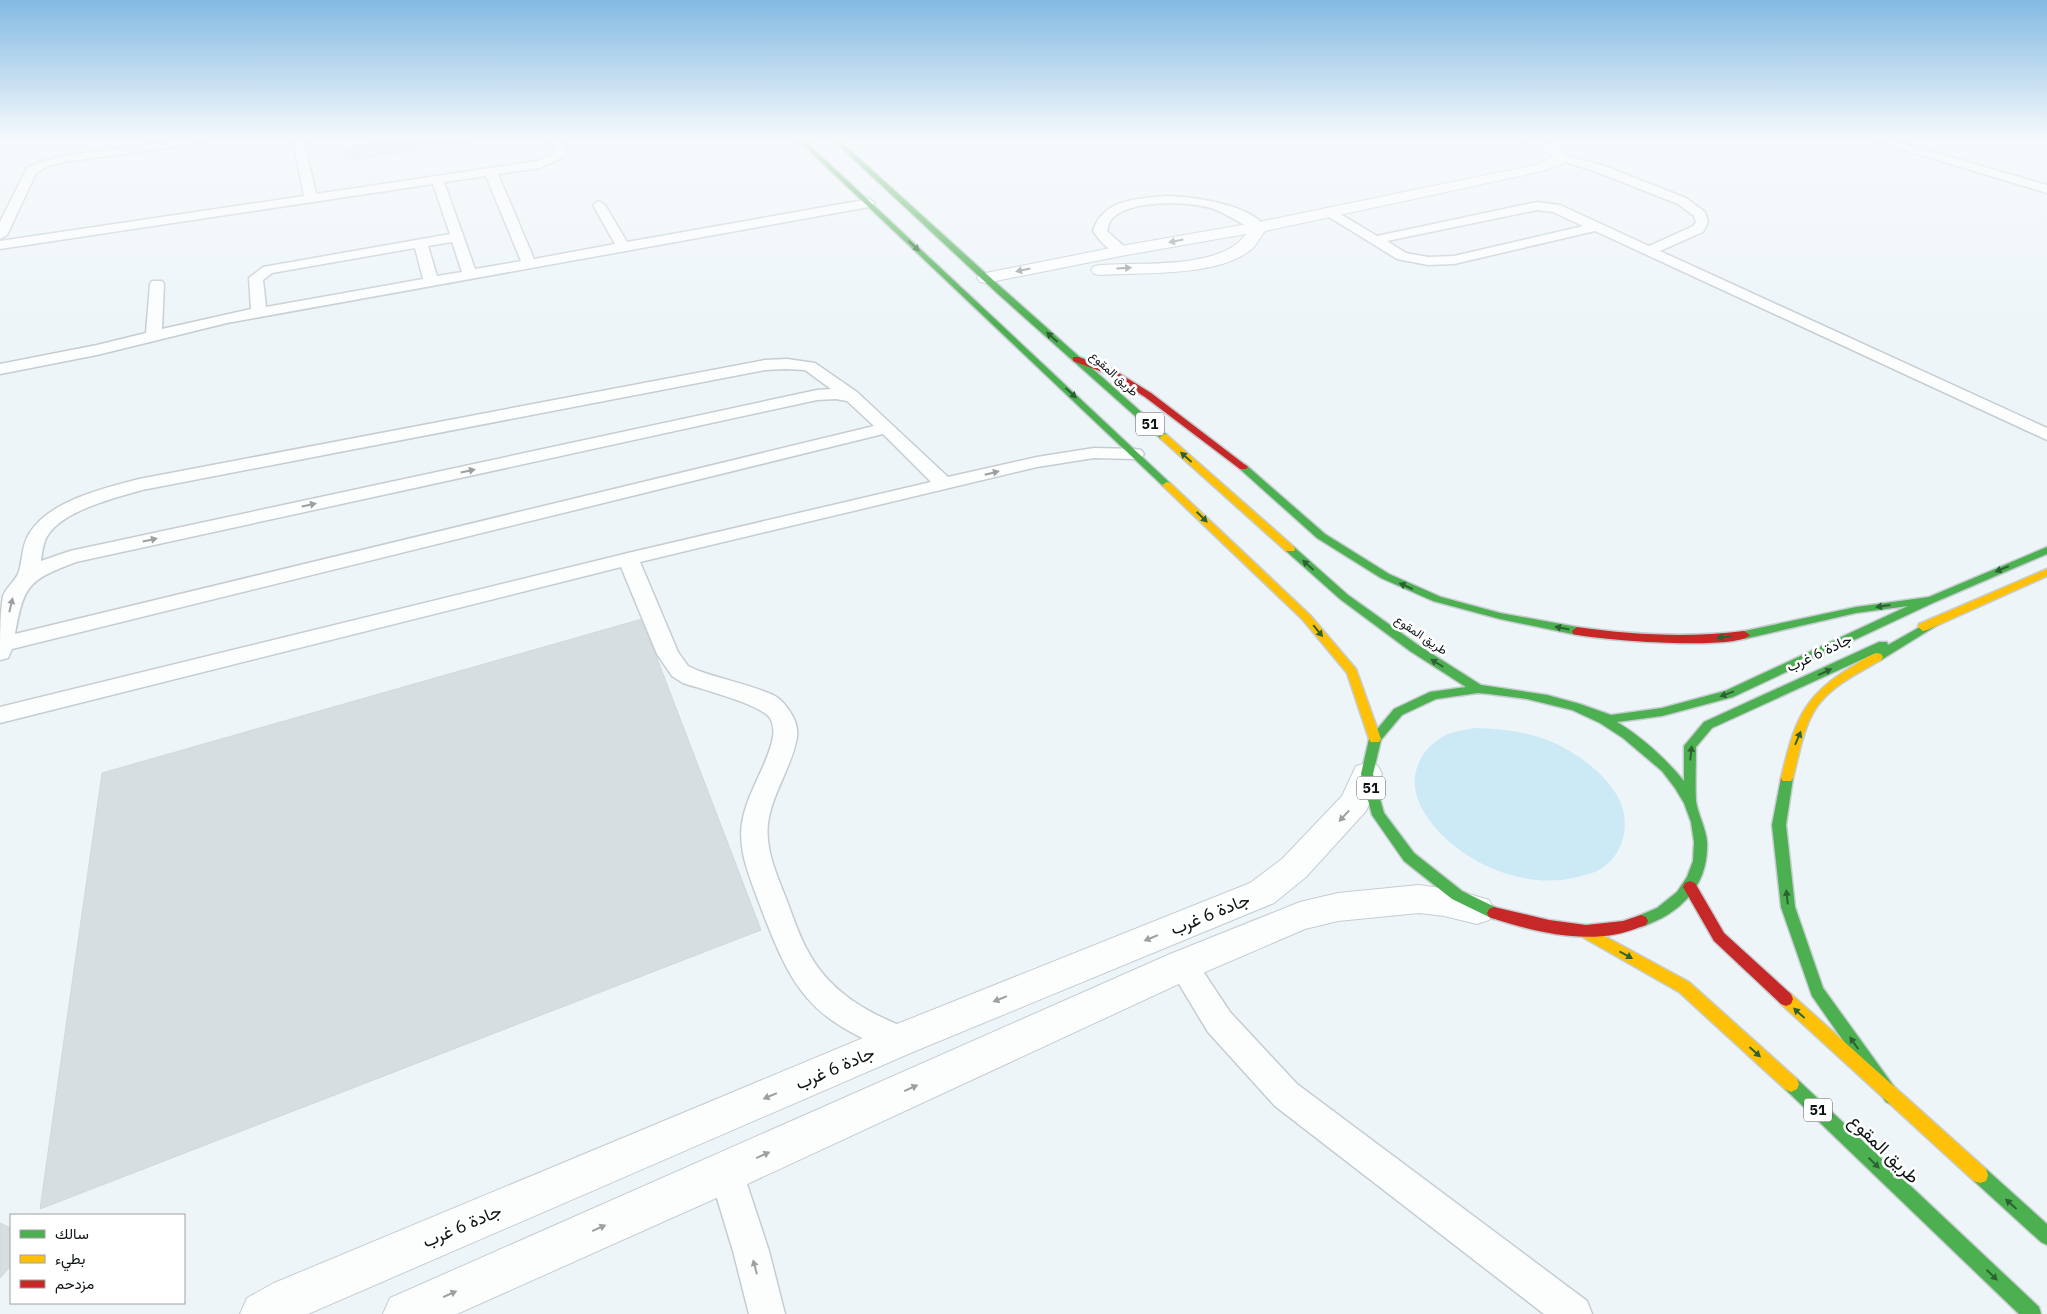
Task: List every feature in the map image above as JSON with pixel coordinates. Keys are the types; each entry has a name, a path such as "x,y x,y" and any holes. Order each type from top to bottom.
{"main road":[{"name":"طريق المقوع","path":"903,202 1344,597 1414,648 1478,689"},
{"name":"51","path":"869,204 1306,617 1352,672 1371,757 1378,815 1408,857 1457,895 1489,912 1551,928 1584,931 1629,926 1665,910 1690,887 1700,860 1700,831 1690,802 1667,769 1636,741 1582,709 1518,692 1478,689 1434,695 1398,712 1371,757"},
{"path":"1076,359 1111,372 1148,395 1240,464 1321,536 1385,576 1437,599 1500,616 1574,631 1626,638 1687,641 1743,635 1856,610 1931,600"},
{"name":"جادة 6 غرب","path":"1582,709 1611,719 1662,712 1729,694 1931,600 2047,550"},
{"name":"جادة 6 غرب","path":"1690,802 1690,746 1708,725 2047,572"},
{"path":"1892,1097 1817,991 1788,907 1779,825 1795,744 1812,705 1841,678 1947,616"},
{"path":"1690,887 1719,937 1759,976 2047,1236"},
{"name":"طريق المقوع","path":"1584,931 1684,987 1798,1091 2032,1314"}],"street":[{"path":"986,278 1121,251 1259,227 1373,202"},
{"path":"1000,291 1090,271 1168,267 1216,260 1234,253 1247,245 1255,236 1259,227"},
{"name":"جادة 6 غرب","path":"264,1314 299,1295 900,1040 1262,893 1294,868 1355,803 1371,757"},
{"path":"406,1314 726,1172 1183,965 1300,916 1338,907 1419,899 1444,902 1489,912"}],"lane":[{"path":"0,235 16,202"},
{"path":"0,244 282,202"},
{"path":"445,202 470,274"},
{"path":"504,202 529,264"},
{"path":"1121,251 1107,240 1100,231 1101,221 1110,213 1125,206 1143,202"},
{"path":"1194,202 1214,205 1232,212 1259,227"},
{"path":"1650,250 1698,229 1702,222 1700,215 1693,208 1682,202"},
{"path":"0,369 88,352 209,322 259,312 869,204"},
{"path":"599,205 623,247"},
{"path":"1375,240 1540,206 1560,209 2047,435"},
{"path":"1327,212 1402,256 1414,260 1442,262 1598,226"},
{"path":"259,312 256,278 268,270 456,237"},
{"path":"420,243 431,281"},
{"path":"154,336 157,284"},
{"path":"27,578 39,533 56,517 89,500 139,486 765,365 809,366 852,397 888,428 944,485"},
{"path":"852,397 836,394 817,395 70,557 49,565 27,578 15,592 1,648 888,428"},
{"path":"0,716 628,560 1075,454 1115,452 1135,454"},
{"path":"628,560 668,654 680,671 691,677 766,702 775,708 782,717 785,737 756,817 754,834 756,851 766,884 799,964 812,984 829,1002 850,1018 874,1031 900,1040"},
{"path":"1183,965 1219,1022 1286,1095 1574,1314"},
{"path":"726,1172 751,1251 767,1314"}],"shaded area":[{"path":"1475,728 1515,731 1540,737 1565,748 1595,769 1612,787 1620,801 1625,820 1623,840 1614,857 1593,873 1561,880 1540,880 1518,877 1478,862 1444,836 1430,821 1418,800 1415,788 1416,769 1425,752 1440,739 1453,732"}],"building":[{"path":"642,619 761,930 40,1209 102,773"},
{"path":"0,1223 10,1228 10,1267 0,1278"}],"traffic: fast":[{"path":"867,202 1167,485"},
{"path":"904,202 1164,437"},
{"path":"1243,467 1321,536 1385,576 1437,599 1500,616 1577,631"},
{"path":"1290,549 1344,597 1414,648 1478,689"},
{"path":"1584,710 1611,719 1662,712 1729,694 1931,600 2047,550"},
{"path":"1744,635 1856,610 1931,600"},
{"path":"1877,657 1947,616"},
{"path":"1690,802 1690,746 1708,725 1883,645"},
{"path":"1478,689 1537,697 1576,707 1593,714 1627,735 1648,751 1666,768 1679,785 1690,803 1697,822 1700,842 1699,861 1693,879 1682,896 1662,912 1641,921"},
{"path":"1478,689 1434,695 1398,712 1375,739 1367,774 1378,815 1409,857 1457,895 1494,913"},
{"path":"1787,778 1779,825 1788,907 1817,991 1892,1097"},
{"path":"1791,1084 2032,1314"},
{"path":"1980,1175 2047,1236"}],"traffic: slow":[{"path":"1164,437 1290,549"},
{"path":"1167,485 1306,617 1352,672 1375,739"},
{"path":"1923,627 2047,572"},
{"path":"1787,778 1800,730 1812,705 1833,684 1877,657"},
{"path":"1584,931 1684,987 1791,1084"},
{"path":"1786,999 1980,1175"}],"traffic: jam":[{"path":"1076,359 1111,372 1148,395 1243,467"},
{"path":"1577,631 1660,639 1701,639 1744,635"},
{"path":"1690,887 1719,937 1786,999"},
{"path":"1494,913 1549,926 1586,931 1623,927 1641,921"}]}
